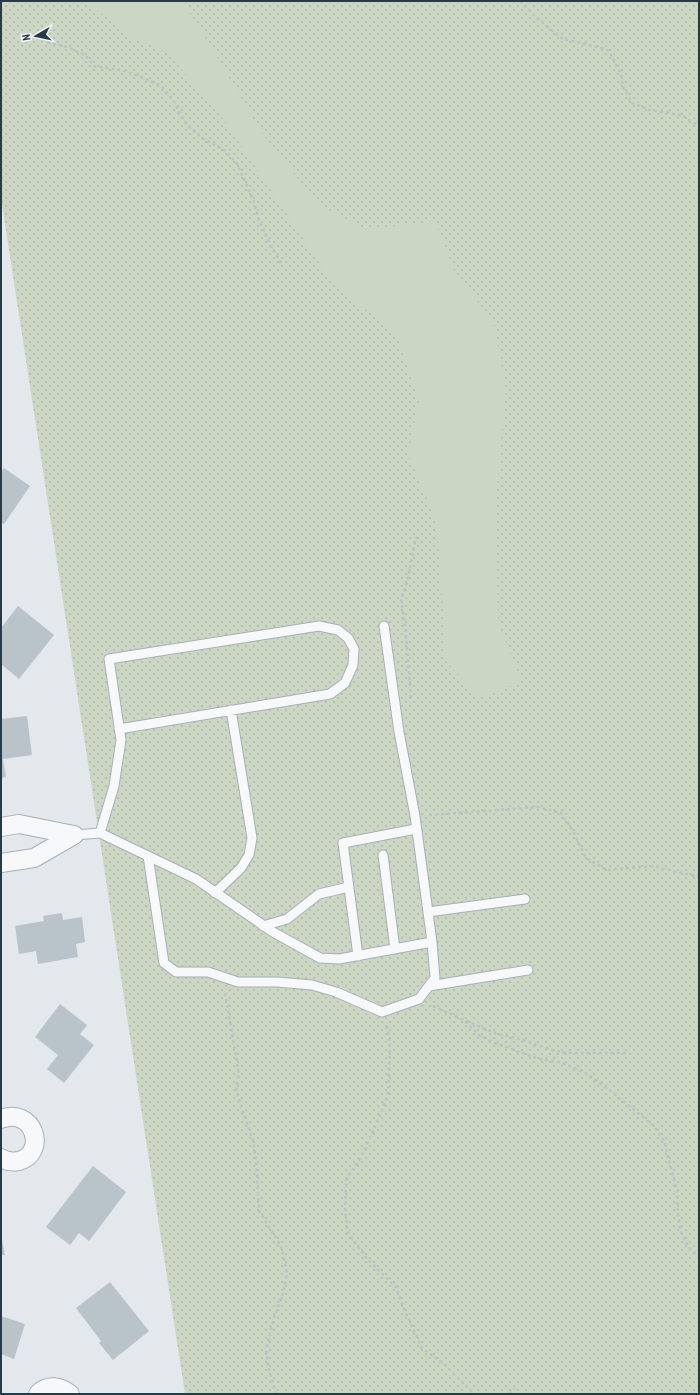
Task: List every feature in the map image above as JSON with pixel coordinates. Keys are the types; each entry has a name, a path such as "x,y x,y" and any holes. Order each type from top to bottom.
{"street":[{"path":"1,826 19,824 74,835"},
{"path":"1,863 34,858 74,835"},
{"path":"1,1119 16,1116 25,1120 32,1126 35,1136 34,1145 30,1154 22,1160 14,1162 5,1161 1,1158"},
{"path":"38,1394 48,1388 56,1387 64,1389 70,1394"}],"lane":[{"path":"100,833 114,786 121,740 119,729 109,659 319,626 338,630 348,638 354,649 353,665 345,683 330,694 119,729"},
{"path":"148,856 164,963 176,972 208,972 238,982 277,982 312,985 336,992 382,1012 419,999 435,978 432,942 415,816 398,732 384,626"},
{"path":"215,893 241,868 249,855 252,838 231,710"},
{"path":"358,956 343,843 416,829"},
{"path":"74,835 100,833 196,879 264,926 320,958 340,960 432,942"},
{"path":"383,855 395,949"},
{"path":"264,926 287,919 319,894 349,887"},
{"path":"428,912 525,899"},
{"path":"429,986 528,970"}],"path":[{"path":"520,1 538,19 563,39 609,51 621,74 623,87 632,103 650,110 681,115 699,126"},
{"path":"46,42 67,47 85,56 94,66 125,71 161,86 173,100 187,125 202,138 226,151 237,164 253,199 260,223 272,248 282,264"},
{"path":"410,701 411,695 406,636 401,599 407,582 416,537"},
{"path":"415,816 538,807 561,813 573,831 586,858 607,870 652,866 699,877"},
{"path":"222,977 239,1074 236,1092 253,1141 256,1159 259,1211 281,1246 287,1273 283,1294 274,1318 266,1349 268,1366 276,1394"},
{"path":"419,999 495,1033 516,1038 545,1048 566,1053 626,1053"},
{"path":"382,1012 388,1028 390,1048 388,1094 360,1159 348,1176 346,1185 345,1211 348,1233 367,1259 396,1287 404,1309 422,1348 444,1364 474,1394"},
{"path":"464,1020 479,1035 492,1042 539,1059 563,1063 587,1074 618,1096 654,1126 664,1141 678,1191 678,1214 681,1233 690,1249 699,1256"},
{"path":"508,1394 515,1389"}],"green space":[{"path":"1,1 699,1 699,1394 185,1394 1,198"},
{"path":"86,1 182,1 210,45 261,132 317,203 365,230 435,221 454,270 494,324 506,390 496,498 498,621 521,682 480,698 443,658 443,611 437,523 408,454 419,400 397,334 334,285 225,121 167,52 130,37"}],"building":[{"path":"4,468 30,486 4,524 1,522 1,472"},
{"path":"18,606 54,635 19,679 1,664 1,628"},
{"path":"27,716 32,755 3,759 6,777 1,778 1,719"},
{"path":"62,913 63,920 82,917 85,942 76,944 78,957 38,964 36,951 19,954 15,926 44,921 43,916"},
{"path":"60,1004 87,1025 80,1034 94,1045 64,1083 47,1069 58,1055 35,1037"},
{"path":"93,1166 126,1192 89,1241 79,1233 70,1245 46,1227"},
{"path":"1,1235 5,1255 1,1255"},
{"path":"110,1282 149,1331 113,1360 99,1343 101,1341 76,1308"},
{"path":"1,1316 25,1324 14,1359 1,1354"}]}
